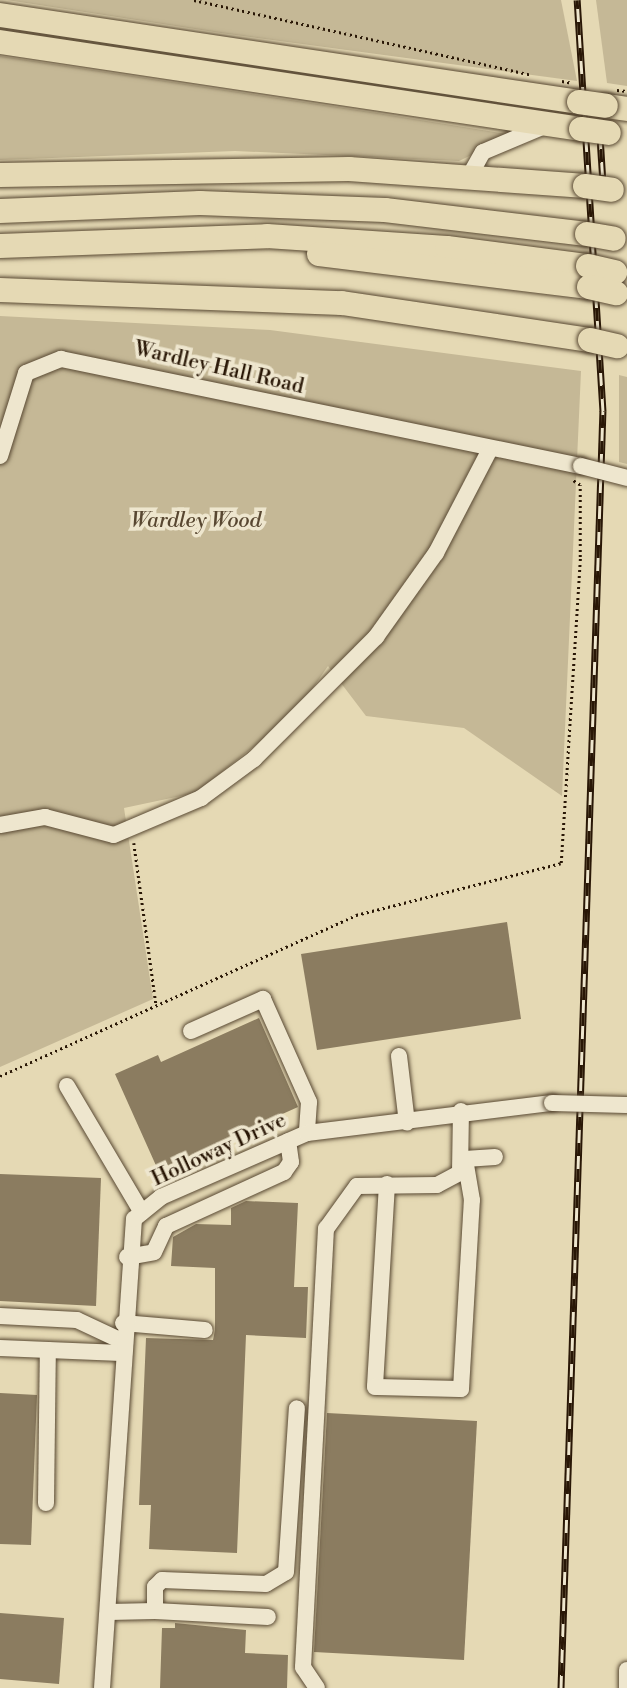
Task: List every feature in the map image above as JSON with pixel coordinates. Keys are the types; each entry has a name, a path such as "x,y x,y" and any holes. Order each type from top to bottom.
{"highway":[{"path":"0,15 617,108"},
{"path":"0,42 618,134"},
{"path":"0,174 223,167 470,175 619,191"},
{"path":"0,211 200,203 292,207 587,234 620,240"},
{"path":"0,246 174,239 359,240 621,283"},
{"path":"0,290 342,303 622,347"}],"street":[{"path":"470,175 483,152 549,123"},
{"name":"Wardley Hall Road","path":"0,456 26,373 61,359 627,478"},
{"path":"0,825 46,817 79,822 102,836 131,829 201,798 312,706 376,637 436,553 489,451"},
{"path":"191,1031 262,999 309,1102 307,1133"},
{"path":"399,1056 407,1123"},
{"path":"66,1086 142,1213"},
{"name":"Holloway Drive","path":"102,1688 109,1612 127,1257 134,1219 206,1177 307,1133 407,1123 461,1111 552,1103 627,1105"},
{"path":"387,1184 375,1387 461,1389 472,1200 461,1111"},
{"path":"127,1257 149,1256 166,1226 284,1172 291,1162 288,1142"},
{"path":"465,1159 495,1157"},
{"path":"317,1688 303,1667 326,1229 357,1186 437,1185 460,1173 465,1159"},
{"path":"206,1177 215,1203"},
{"path":"0,1316 77,1320 121,1347"},
{"path":"123,1323 205,1330"},
{"path":"0,1348 48,1350 121,1347"},
{"path":"46,1503 48,1350"},
{"path":"155,1611 155,1587 162,1580 266,1584 286,1572 297,1409"},
{"path":"109,1612 155,1611 268,1617"},
{"path":"626,1688 627,1670"}],"path":[{"path":"194,0 535,75"},
{"path":"549,78 562,81"},
{"path":"0,1076 156,1003 356,915 561,863 580,557 580,485 565,476 574,465"},
{"path":"131,829 156,1003"}],"green space":[{"path":"7,0 561,0 577,81 221,33"},
{"path":"596,0 627,0 627,86 607,83"},
{"path":"0,56 513,135 459,161 235,151 0,160"},
{"name":"Wardley Wood","path":"0,316 270,330 581,371 562,796 464,728 366,716 328,666 295,714 195,793 124,808 153,999 0,1067"},
{"path":"619,375 627,377 627,464 619,462"}],"building":[{"path":"507,922 521,1019 317,1050 301,954"},
{"path":"259,1018 298,1107 158,1170 115,1074 158,1055 161,1062"},
{"path":"0,1174 101,1178 96,1306 0,1301"},
{"path":"246,1201 298,1203 294,1287 308,1287 306,1338 246,1335 237,1553 149,1549 151,1505 139,1505 146,1338 213,1340 215,1330 215,1268 171,1266 173,1237 196,1224 231,1225 231,1208"},
{"path":"0,1393 37,1395 31,1545 0,1544"},
{"path":"327,1413 477,1421 464,1660 314,1652"},
{"path":"0,1613 64,1618 59,1684 0,1679"},
{"path":"175,1623 246,1630 245,1653 288,1655 287,1688 160,1688 162,1628 175,1628"}],"railway":[{"path":"561,1688 603,411 577,0"},
{"path":"600,136 604,199"}]}
